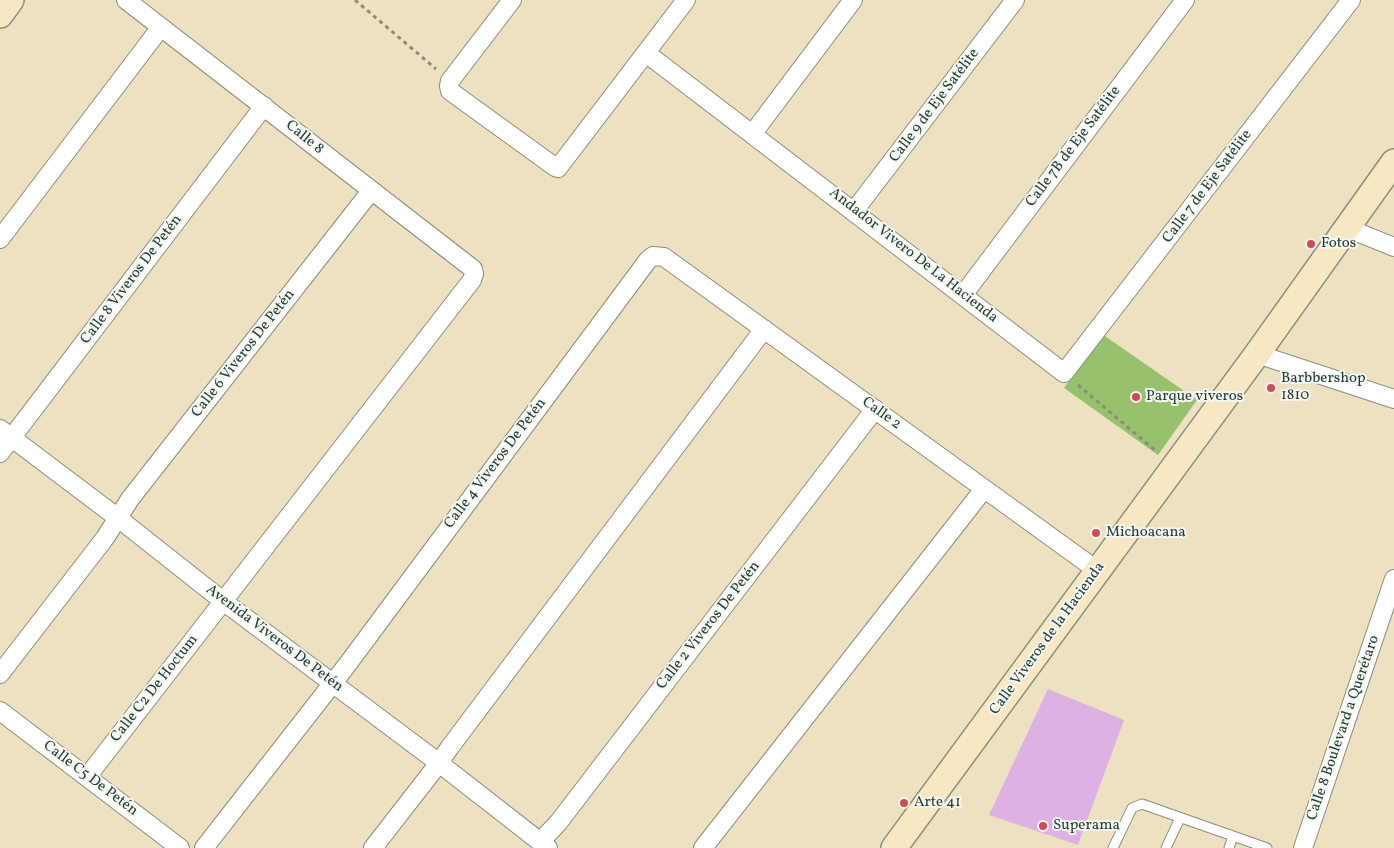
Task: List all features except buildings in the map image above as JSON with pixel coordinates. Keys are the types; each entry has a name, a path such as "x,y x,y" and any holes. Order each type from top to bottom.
{"main road":[{"path":"0,15 11,0"},
{"name":"Calle Viveros de la Hacienda","path":"894,848 1175,467 1394,162"}],"street":[{"name":"Calle 8","path":"126,0 473,269 474,274 472,280 224,601"},
{"path":"512,0 450,81 450,91 558,168 686,0"},
{"path":"753,133 853,0"},
{"name":"Calle 9 de Eje Satélite","path":"854,212 1015,0"},
{"name":"Calle 7B de Eje Satélite","path":"962,295 1185,0"},
{"name":"Calle 7 de Eje Satélite","path":"1064,373 1351,0"},
{"path":"0,239 161,27"},
{"name":"Andador Vivero De La Hacienda","path":"646,53 753,133 1064,373"},
{"name":"Calle 8 Viveros De Petén","path":"0,453 6,433 264,106"},
{"name":"Calle 6 Viveros De Petén","path":"118,518 130,499 371,191"},
{"path":"1347,228 1394,247"},
{"name":"Calle 4 Viveros De Petén","path":"204,848 333,683 648,260 658,255 664,257"},
{"name":"Calle 2","path":"664,257 1098,571"},
{"path":"373,848 439,763 764,329"},
{"path":"1257,354 1394,399"},
{"name":"Calle 2 Viveros De Petén","path":"544,845 558,822 875,409"},
{"name":"Avenida Viveros De Petén","path":"6,433 544,845"},
{"path":"702,848 984,489"},
{"path":"0,674 118,518"},
{"name":"Calle 8 Boulevard a Querétaro","path":"1303,848 1394,579"},
{"name":"Calle C2 De Hoctum","path":"88,777 224,601"},
{"name":"Calle C5 De Petén","path":"0,710 180,848"}],"lane":[{"path":"1113,848 1132,808 1142,804 1267,848"},
{"path":"1166,848 1180,818"},
{"path":"1229,848 1233,836"}],"path":[{"path":"355,0 450,81"},
{"path":"1064,373 1175,467"}],"green space":[{"path":"1102,334 1197,400 1158,455 1064,388"}],"place":[{"name":"Fotos","path":"1311,244"},
{"name":"Barbbershop 1810","path":"1271,388"},
{"name":"Parque viveros","path":"1136,397"},
{"name":"Michoacana","path":"1096,533"},
{"name":"Arte 41","path":"904,803"},
{"name":"Superama","path":"1043,826"}]}
